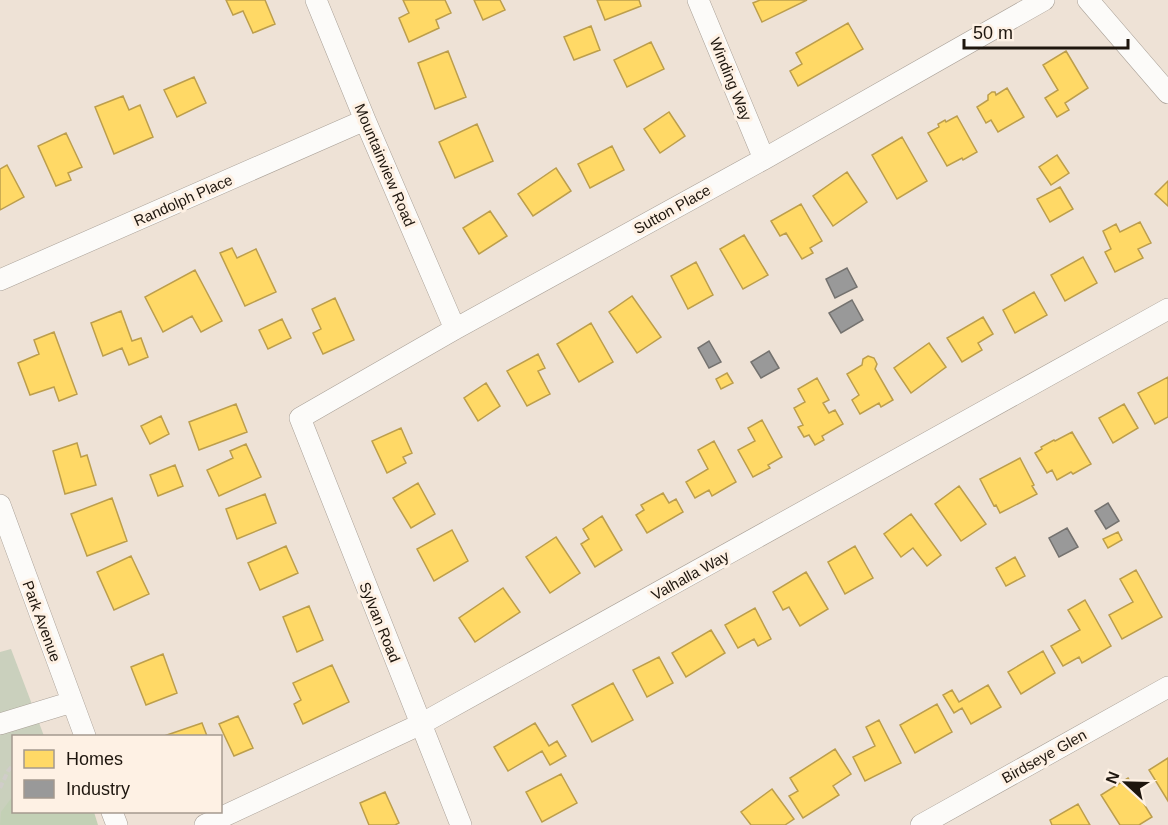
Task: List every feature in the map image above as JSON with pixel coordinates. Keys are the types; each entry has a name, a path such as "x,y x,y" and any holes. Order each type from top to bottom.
{"street":[{"name":"Mountainview Road","path":"316,0 455,329"},
{"name":"Winding Way","path":"698,0 764,159"},
{"name":"Sutton Place","path":"300,418 1044,0"},
{"path":"1088,0 1168,93"},
{"name":"Randolph Place","path":"0,280 366,120"},
{"name":"Valhalla Way","path":"205,825 421,724 1168,309"},
{"name":"Sylvan Road","path":"300,418 461,825"},
{"name":"Park Avenue","path":"0,505 85,735"},
{"name":"Birdseye Glen","path":"921,825 1168,687"},
{"path":"0,724 72,702"}],"path":[{"path":"0,788 12,766"}],"green space":[{"path":"11,649 44,735 12,735 13,813 0,825 0,652"},
{"path":"12,797 12,813 94,813 98,825 0,825 1,812"}],"building: Homes":[{"path":"226,0 265,0 275,24 253,33 243,11 233,15"},
{"path":"403,0 445,0 451,13 436,20 439,28 409,42 399,18 409,13"},
{"path":"474,0 500,0 505,10 483,20"},
{"path":"597,0 639,0 641,6 605,20"},
{"path":"760,0 807,0 762,22 753,3"},
{"path":"848,23 863,49 798,86 790,71 802,64 796,53"},
{"path":"591,26 600,50 574,60 564,37"},
{"path":"651,42 664,69 627,87 614,60"},
{"path":"448,51 466,97 435,109 418,63"},
{"path":"1066,51 1088,88 1065,103 1069,110 1057,117 1045,98 1058,90 1043,65"},
{"path":"194,77 206,103 177,117 164,90"},
{"path":"1007,88 1024,117 998,132 991,120 986,123 977,107 988,100 988,95 992,92 996,95"},
{"path":"123,96 129,110 140,105 153,137 114,154 95,107"},
{"path":"669,112 685,136 660,153 644,129"},
{"path":"957,116 977,152 947,166 928,133 939,127 938,124"},
{"path":"477,124 493,161 455,178 439,142"},
{"path":"66,133 82,167 68,173 71,180 56,186 38,146"},
{"path":"902,137 927,181 897,199 872,155"},
{"path":"612,146 624,170 590,188 578,164"},
{"path":"1057,155 1069,173 1051,185 1039,167"},
{"path":"7,165 24,197 0,210 0,169"},
{"path":"556,168 571,191 533,216 518,194"},
{"path":"847,172 867,202 833,226 813,196"},
{"path":"1168,181 1168,206 1155,194"},
{"path":"1060,187 1073,209 1050,222 1037,199"},
{"path":"801,204 822,241 810,248 813,253 802,259 786,233 780,236 771,221"},
{"path":"490,211 507,236 479,254 463,228"},
{"path":"1140,222 1151,243 1138,249 1143,258 1115,272 1105,252 1111,249 1103,231 1116,224 1120,232"},
{"path":"744,235 768,275 743,289 720,249"},
{"path":"232,248 237,258 256,249 276,292 245,306 220,253"},
{"path":"1083,257 1097,283 1065,301 1051,275"},
{"path":"696,262 713,295 688,309 671,276"},
{"path":"195,270 222,321 201,332 192,316 163,332 145,297"},
{"path":"1034,292 1047,315 1015,333 1003,310"},
{"path":"632,296 661,337 637,353 609,312"},
{"path":"335,298 354,340 323,354 313,333 321,329 312,309"},
{"path":"121,311 132,341 141,338 148,357 129,365 122,348 103,356 91,323"},
{"path":"983,317 993,334 978,343 982,350 962,362 947,338"},
{"path":"282,319 291,338 268,349 259,330"},
{"path":"591,323 613,362 579,382 557,344"},
{"path":"54,332 77,394 59,401 54,387 30,395 18,363 39,354 34,340"},
{"path":"929,343 946,367 911,393 894,368"},
{"path":"538,354 545,368 538,371 550,394 527,406 507,371"},
{"path":"868,356 874,358 877,364 875,369 893,400 881,407 879,403 860,414 852,400 859,395 847,374 862,365 863,359"},
{"path":"727,373 733,383 721,389 716,379"},
{"path":"1168,377 1168,417 1155,424 1138,393"},
{"path":"817,378 829,400 823,403 829,413 835,410 843,424 822,436 824,440 815,445 809,435 804,437 798,427 803,425 794,408 805,402 798,389"},
{"path":"486,383 500,406 478,421 464,398"},
{"path":"236,404 247,432 199,450 189,422"},
{"path":"1124,404 1138,428 1113,443 1099,418"},
{"path":"161,416 169,434 150,444 141,426"},
{"path":"762,420 782,457 768,465 770,468 753,477 738,450 755,441 748,428"},
{"path":"401,428 412,453 403,457 406,463 387,473 372,441"},
{"path":"1072,432 1091,464 1057,480 1052,470 1047,473 1035,453 1042,449 1041,447"},
{"path":"714,441 736,482 712,496 709,490 695,498 686,482 708,469 698,450"},
{"path":"77,443 81,457 87,455 96,485 65,494 53,451"},
{"path":"246,444 261,477 219,496 207,470 233,458 230,451"},
{"path":"1020,458 1037,494 1000,513 980,479"},
{"path":"175,465 183,486 158,496 150,475"},
{"path":"418,483 435,514 411,528 393,498"},
{"path":"959,486 986,524 961,541 935,504"},
{"path":"663,493 669,503 676,499 683,512 647,533 636,515 644,510 641,505"},
{"path":"265,494 276,523 237,539 226,509"},
{"path":"112,498 127,541 87,556 71,514"},
{"path":"911,514 941,555 927,566 913,548 901,557 884,534"},
{"path":"602,516 622,550 595,567 581,544 589,539 583,529"},
{"path":"452,530 468,561 434,581 417,549"},
{"path":"1118,532 1122,540 1108,548 1103,539"},
{"path":"556,537 580,573 550,593 526,557"},
{"path":"286,546 298,573 260,590 248,563"},
{"path":"855,546 873,578 845,594 828,562"},
{"path":"131,556 149,594 114,610 97,572"},
{"path":"1015,557 1025,576 1006,586 996,568"},
{"path":"1136,570 1162,617 1122,639 1109,615 1133,602 1120,579"},
{"path":"806,572 828,609 800,626 789,607 783,610 773,592"},
{"path":"503,588 520,612 475,642 459,618"},
{"path":"1085,600 1111,646 1082,663 1079,657 1063,666 1051,646 1080,630 1068,610"},
{"path":"309,606 323,640 297,652 283,617"},
{"path":"755,608 771,639 758,646 754,639 738,648 725,625"},
{"path":"711,630 725,653 686,677 672,653"},
{"path":"1043,651 1055,673 1021,694 1008,672"},
{"path":"163,654 177,693 146,705 131,667"},
{"path":"659,657 673,683 647,697 633,670"},
{"path":"332,665 349,702 303,724 294,704 301,700 293,683"},
{"path":"613,683 633,720 592,742 572,705"},
{"path":"988,685 1001,707 971,724 962,708 954,713 943,695 952,690 959,702"},
{"path":"937,704 952,732 915,753 900,725"},
{"path":"238,716 253,748 234,756 219,724"},
{"path":"879,720 901,763 865,781 853,757 875,746 866,727"},
{"path":"202,723 207,735 167,735"},
{"path":"535,723 549,746 557,741 566,756 550,765 542,751 508,771 494,747"},
{"path":"835,749 851,774 833,786 839,795 803,818 789,796 798,791 790,778"},
{"path":"1168,758 1168,801 1149,770"},
{"path":"561,774 577,803 542,822 526,792"},
{"path":"1128,778 1152,817 1139,825 1120,825 1101,795"},
{"path":"772,789 794,819 785,825 751,825 741,812"},
{"path":"385,792 399,823 369,825 360,803"},
{"path":"1078,804 1090,825 1052,825 1050,820"}],"building: Industry":[{"path":"847,268 857,287 835,298 826,279"},
{"path":"852,300 863,320 841,333 829,313"},
{"path":"709,341 721,362 709,368 698,348"},
{"path":"769,351 779,368 761,378 751,362"},
{"path":"1108,503 1119,521 1106,529 1095,511"},
{"path":"1067,528 1078,547 1059,557 1049,538"}]}
